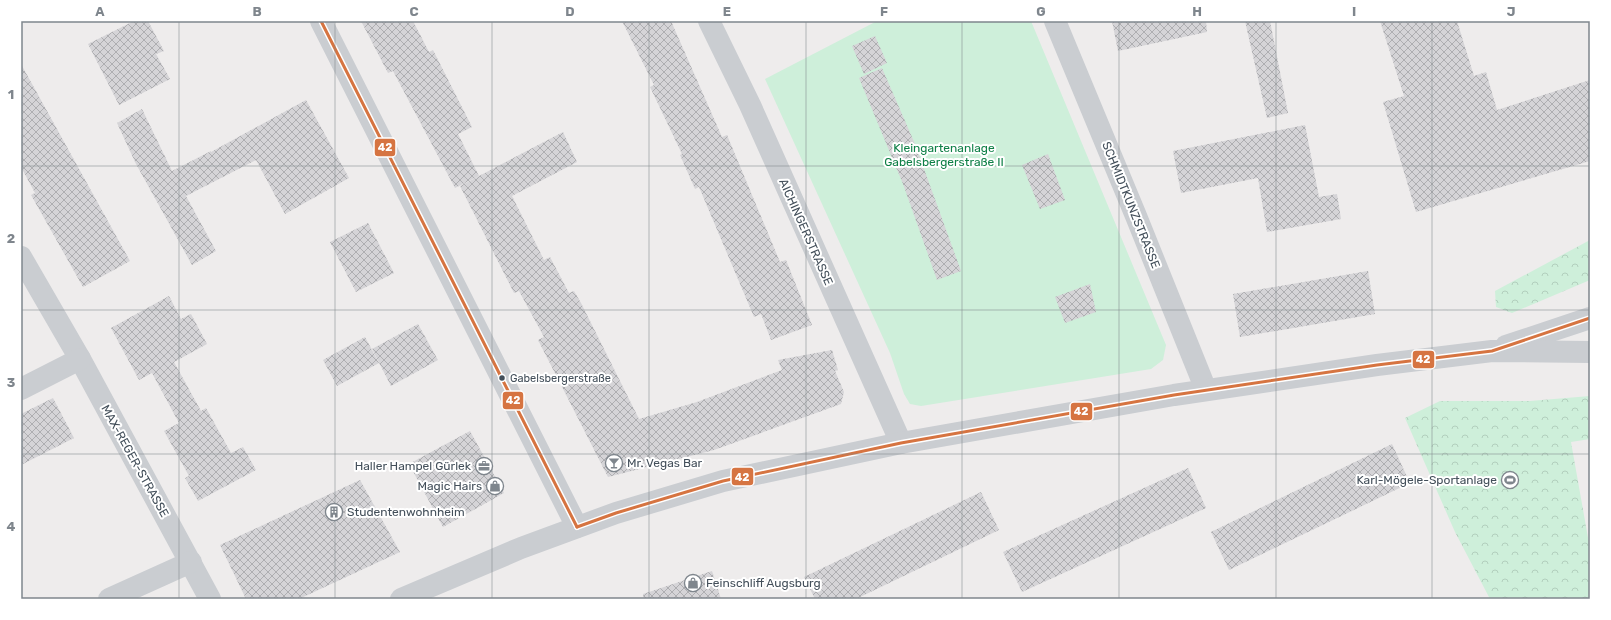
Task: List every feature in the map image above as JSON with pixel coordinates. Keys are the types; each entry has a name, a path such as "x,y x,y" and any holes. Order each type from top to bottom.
{"street":[{"path":"321,21 577,527"},
{"name":"AICHINGERSTRASSE","path":"709,21 750,105 901,443"},
{"name":"SCHMIDTKUNZSTRASSE","path":"1055,21 1206,390"},
{"name":"MAX-REGER-STRASSE","path":"21,257 80,359 210,599"},
{"path":"1492,351 1590,318"},
{"path":"401,599 521,548 616,513 723,481 901,443 1206,390 1377,364 1492,351 1590,352"},
{"path":"21,389 80,359"},
{"path":"109,599 191,562"}],"green space":[{"name":"Kleingartenanlage Gabelsbergerstraße II","path":"877,21 1031,21 1166,345 1163,360 1151,369 921,406 910,404 904,394 890,353 765,79"},
{"path":"1590,240 1590,280 1512,313 1496,307 1495,291"},
{"name":"Karl-Mögele-Sportanlage","path":"1590,396 1590,439 1571,442 1590,549 1590,599 1490,599 1455,532 1405,418 1440,401 1530,401"}],"building":[{"path":"134,21 148,21 164,51 156,54 170,79 119,105 88,44"},
{"path":"361,21 413,21 429,52 433,50 472,127 458,134 479,176 455,188 393,71 388,73"},
{"path":"622,21 671,21 722,137 727,135 780,262 786,260 812,325 771,340 761,314 754,317 699,187 695,189 680,155 682,154 650,87 654,85"},
{"path":"1112,21 1206,21 1207,32 1118,51"},
{"path":"1245,21 1270,21 1288,113 1267,118"},
{"path":"1380,21 1457,21 1474,76 1486,72 1497,110 1590,80 1590,161 1416,212 1383,102 1404,96"},
{"path":"875,36 887,63 864,74 852,46"},
{"path":"21,64 130,261 83,287 31,195 35,193 21,167"},
{"path":"882,68 915,144 961,271 937,280 903,184 859,78"},
{"path":"306,100 349,178 285,214 256,160 186,196 216,251 192,265 136,164 117,123 142,109 172,171 211,152"},
{"path":"1305,125 1319,197 1337,194 1341,219 1267,232 1258,178 1181,193 1173,151"},
{"path":"563,132 577,162 512,196 544,260 550,257 569,293 574,291 581,303 639,419 697,402 782,370 778,360 832,350 838,370 835,371 844,392 841,404 714,450 608,477 538,340 544,337 519,291 514,293 460,186"},
{"path":"1048,154 1065,200 1040,209 1022,165"},
{"path":"368,223 394,273 356,292 330,242"},
{"path":"1368,271 1375,314 1240,337 1233,294"},
{"path":"1090,284 1096,312 1065,323 1055,297"},
{"path":"169,296 181,319 191,314 207,344 174,362 201,411 206,408 231,453 243,447 256,470 198,501 185,478 189,476 164,431 179,423 152,373 139,380 111,328"},
{"path":"418,324 438,360 391,386 372,349"},
{"path":"365,337 379,363 337,386 323,360"},
{"path":"53,398 74,438 21,465 21,414"},
{"path":"470,431 504,493 443,527 409,464"},
{"path":"1392,444 1410,483 1229,570 1211,532"},
{"path":"1188,468 1206,508 1022,592 1003,552"},
{"name":"Studentenwohnheim","path":"360,480 400,552 299,599 246,599 220,545"},
{"path":"981,492 999,530 856,599 815,599 804,577"},
{"path":"712,571 721,599 644,599 643,594"}],"transit line":[{"name":"42","path":"321,21 577,527"},
{"name":"42","path":"577,527 616,513 723,481 901,443 1174,395 1377,365 1492,351 1590,318"}],"place":[{"name":"Gabelsbergerstraße","path":"502,378"},
{"name":"Mr. Vegas Bar","path":"614,463"},
{"name":"Haller Hampel Gürlek","path":"484,466"},
{"name":"Karl-Mögele-Sportanlage","path":"1510,480"},
{"name":"Magic Hairs","path":"495,486"},
{"name":"Studentenwohnheim","path":"334,512"},
{"name":"Feinschliff Augsburg","path":"693,583"}]}
